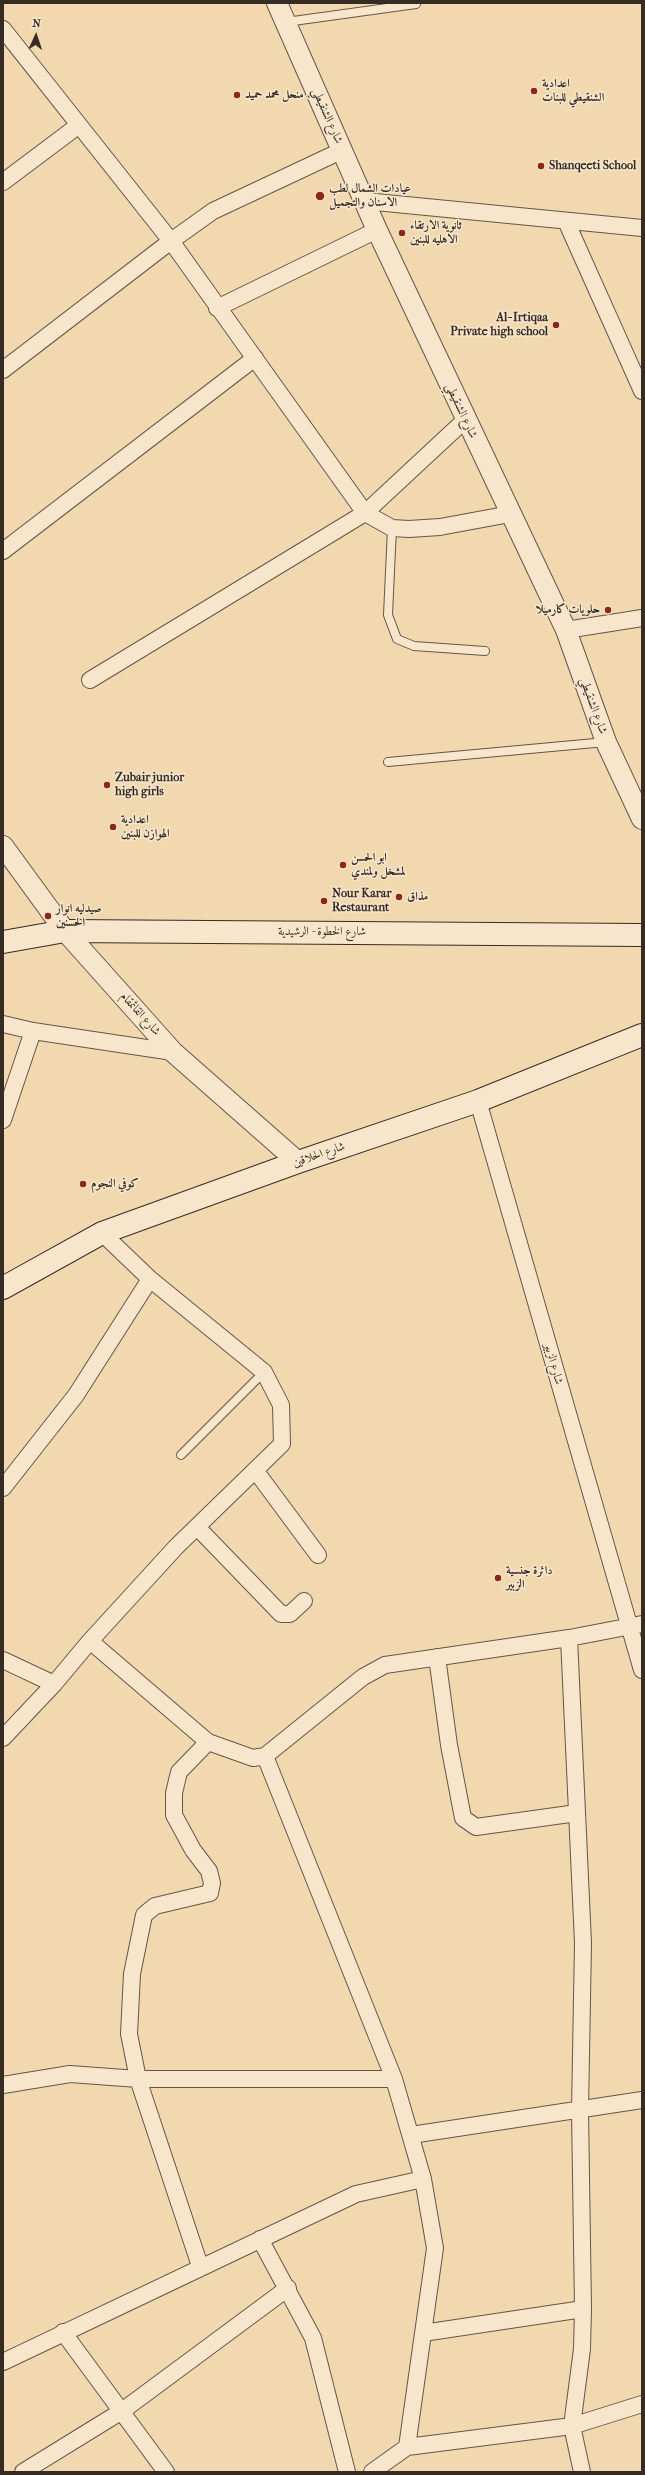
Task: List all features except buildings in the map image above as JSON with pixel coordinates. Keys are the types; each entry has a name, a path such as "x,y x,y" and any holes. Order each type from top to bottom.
{"main road":[{"name":"شارع الخطوة - الرشيدية","path":"3,942 65,931 642,935"},
{"name":"شارع الحلاقين","path":"3,1288 102,1234 298,1162 478,1101 642,1035"}],"street":[{"name":"شارع الشنقيطي","path":"277,3 377,230 465,420 566,630 606,742 642,819"},
{"path":"3,29 171,240 217,308 255,358 365,513 392,528 440,527 510,514"},
{"path":"3,182 79,125"},
{"path":"3,370 171,240 213,211 343,150"},
{"path":"365,201 642,228"},
{"path":"566,221 642,391"},
{"path":"217,308 377,230"},
{"path":"3,551 255,358"},
{"path":"90,680 365,513 465,420"},
{"path":"566,630 642,618"},
{"name":"شارع القائمقام","path":"3,846 65,931 173,1052 298,1162"},
{"path":"3,1024 33,1031 173,1052"},
{"path":"3,1120 33,1031"},
{"name":"شارع الزبير","path":"478,1101 635,1625 642,1670"},
{"path":"3,1738 54,1684 90,1641 197,1527 282,1444 281,1406 264,1372 150,1279 102,1234"},
{"path":"3,1488 76,1395 150,1279"},
{"path":"255,1470 318,1555"},
{"path":"197,1527 281,1614 290,1614 304,1601"},
{"path":"90,1641 208,1742 253,1758 266,1756 363,1677 385,1665 569,1638 635,1625"},
{"path":"569,1638 583,1943 580,2110 583,2309 582,2349 572,2426 582,2472"},
{"path":"437,1657 449,1744 462,1818 476,1827 577,1813"},
{"path":"3,1660 54,1684"},
{"path":"200,2266 138,2079 129,2034 132,1974 144,1915 155,1906 210,1893 212,1883 210,1871 192,1850 174,1815 174,1793 179,1772 208,1742"},
{"path":"266,1756 394,2079 423,2179 435,2248 407,2447"},
{"path":"3,2085 70,2074 138,2079 394,2079"},
{"path":"411,2135 642,2100"},
{"path":"3,2362 200,2266 356,2194 423,2179"},
{"path":"260,2239 288,2288 313,2338 347,2472"},
{"path":"23,2472 122,2411 288,2288"},
{"path":"423,2333 583,2309"},
{"path":"64,2332 166,2472"},
{"path":"372,2472 407,2447 572,2426 642,2404"}],"lane":[{"path":"285,22 416,4"},
{"path":"392,528 388,615 397,639 414,646 485,651"},
{"path":"388,762 606,742"},
{"path":"181,1455 264,1372"}],"place":[{"name":"اعدادية الشنقيطي للبنات","path":"534,91"},
{"name":"منحل محمد حميد","path":"237,95"},
{"name":"Shanqeeti School","path":"541,166"},
{"name":"عيادات الشمال لطب الاسنان والتجميل","path":"320,196"},
{"name":"ثانوية الارتقاء الاهليه للبنين","path":"402,233"},
{"name":"Al- Irtiqaa Private high school","path":"556,325"},
{"name":"حلويات كارميلا","path":"608,610"},
{"name":"Zubair junior high girls","path":"107,785"},
{"name":"اعدادية الهوازن للبنين","path":"113,827"},
{"name":"ابو الحسن لمشخل ولمندي","path":"343,865"},
{"name":"مذاق","path":"399,897"},
{"name":"Nour Karar Restaurant","path":"324,901"},
{"name":"صيدليه انوار الحسنين","path":"48,916"},
{"name":"كوفي النجوم","path":"83,1184"},
{"name":"دائرة جنسية الزبير","path":"498,1578"}]}
